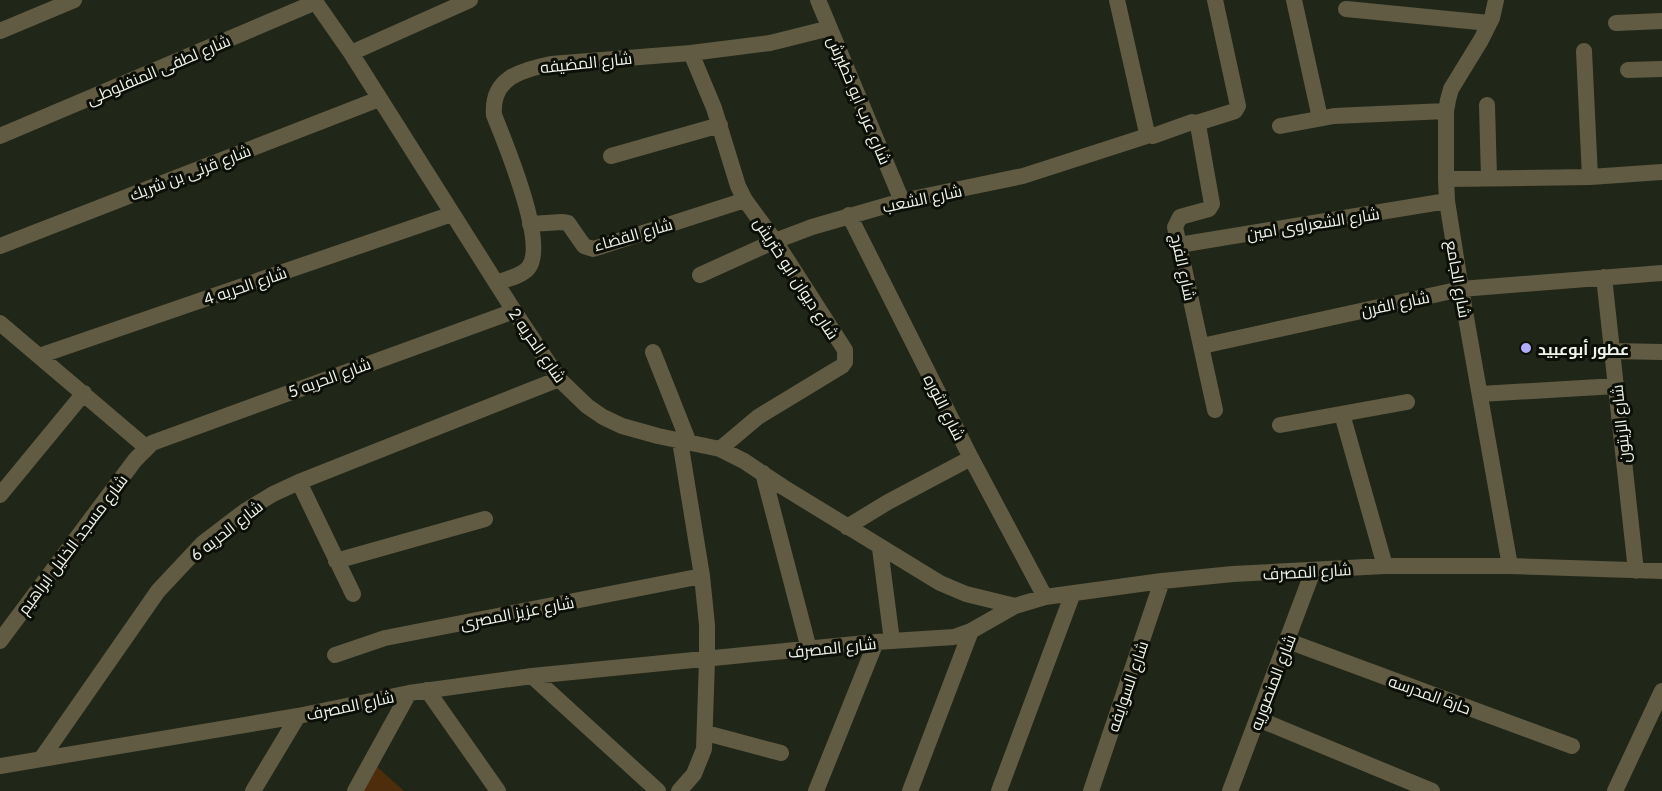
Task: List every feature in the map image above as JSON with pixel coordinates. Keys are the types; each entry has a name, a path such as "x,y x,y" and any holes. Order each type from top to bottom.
{"street":[{"path":"0,31 74,0"},
{"name":"شارع عرب ابو خطيرش","path":"818,0 902,201"},
{"path":"1117,0 1146,130 1153,136 1192,122 1197,123 1235,111 1238,106 1215,0"},
{"path":"1294,0 1320,118"},
{"name":"شارع الجامع","path":"1496,0 1489,23 1451,89 1446,111 1446,179 1447,201 1461,289 1510,566"},
{"name":"شارع الحريه 2","path":"315,1 351,53 559,379 587,406 622,426 720,449 744,461 880,548 940,583 966,594 1015,606"},
{"name":"شارع لطفى المنفلوطى","path":"0,136 315,1"},
{"path":"351,53 464,1"},
{"path":"1346,9 1489,23"},
{"path":"1616,23 1662,21"},
{"name":"شارع المضيفه","path":"496,283 524,272 533,258 530,224 517,172 494,115 494,105 501,85 510,78 528,69 551,64 691,53 771,42 830,28"},
{"path":"1584,51 1590,177"},
{"name":"شارع ديوان ابو ختريش","path":"691,53 720,125 732,174 745,200 775,241 845,351 845,362 842,366 749,423 720,449"},
{"path":"1628,70 1662,69"},
{"name":"شارع قرنى بن شريك","path":"0,246 379,99"},
{"path":"1487,105 1489,178"},
{"path":"1280,126 1320,118 1446,111"},
{"name":"شارع الفرج","path":"1197,123 1212,204 1209,209 1180,217 1175,227 1215,410"},
{"path":"611,156 720,125"},
{"name":"شارع الشعب","path":"700,275 775,241 849,215 902,201 1023,177 1150,135"},
{"path":"1446,179 1590,177 1662,172"},
{"name":"شارع القضاء","path":"530,224 568,223 584,246 593,249 745,200"},
{"name":"شارع الشعراوى امين","path":"1179,245 1447,201"},
{"name":"شارع الحريه 4","path":"39,356 452,214"},
{"name":"شارع الثوره","path":"849,215 971,458 1045,597"},
{"name":"شارع الفرن","path":"1202,346 1461,289 1662,273"},
{"name":"شارع الزيتون","path":"1604,277 1636,571"},
{"name":"شارع الحريه 5","path":"147,448 172,434 514,311"},
{"path":"0,323 147,448"},
{"path":"1612,351 1662,352"},
{"path":"653,352 685,442 707,625 704,749 697,769 679,791"},
{"name":"شارع الحريه 6","path":"41,759 158,591 203,543 237,517 273,494 300,482 559,379"},
{"path":"1480,394 1616,386"},
{"path":"0,495 84,393"},
{"path":"1280,425 1407,402"},
{"path":"1342,414 1385,566"},
{"name":"شارع مسجد الخليل ابراهيم","path":"0,641 135,460 147,448"},
{"path":"847,527 888,502 971,458"},
{"path":"763,473 809,649"},
{"path":"300,482 353,594"},
{"path":"336,561 485,519"},
{"path":"816,791 884,642 880,548"},
{"name":"شارع المصرف","path":"0,766 298,716 409,693 532,675 954,637 971,631 1015,606 1045,597 1162,581 1233,574 1313,572 1385,566 1510,566 1662,571"},
{"name":"شارع المنصوريه","path":"1230,791 1313,572"},
{"name":"شارع عزيز المصرى","path":"335,655 385,638 702,576"},
{"name":"شارع السوايفه","path":"1091,791 1162,581"},
{"path":"999,791 1073,593"},
{"path":"910,791 971,631"},
{"name":"حارة المدرسه","path":"1288,641 1572,746"},
{"path":"532,675 658,791"},
{"path":"427,690 498,791"},
{"path":"1615,791 1662,691"},
{"path":"355,791 409,693"},
{"path":"253,791 298,716"},
{"path":"1258,719 1432,791"},
{"path":"706,733 781,753"}],"shaded area":[{"path":"376,766 404,791 361,791"}],"place":[{"name":"عطور أبوعبيد","path":"1526,348"}]}
